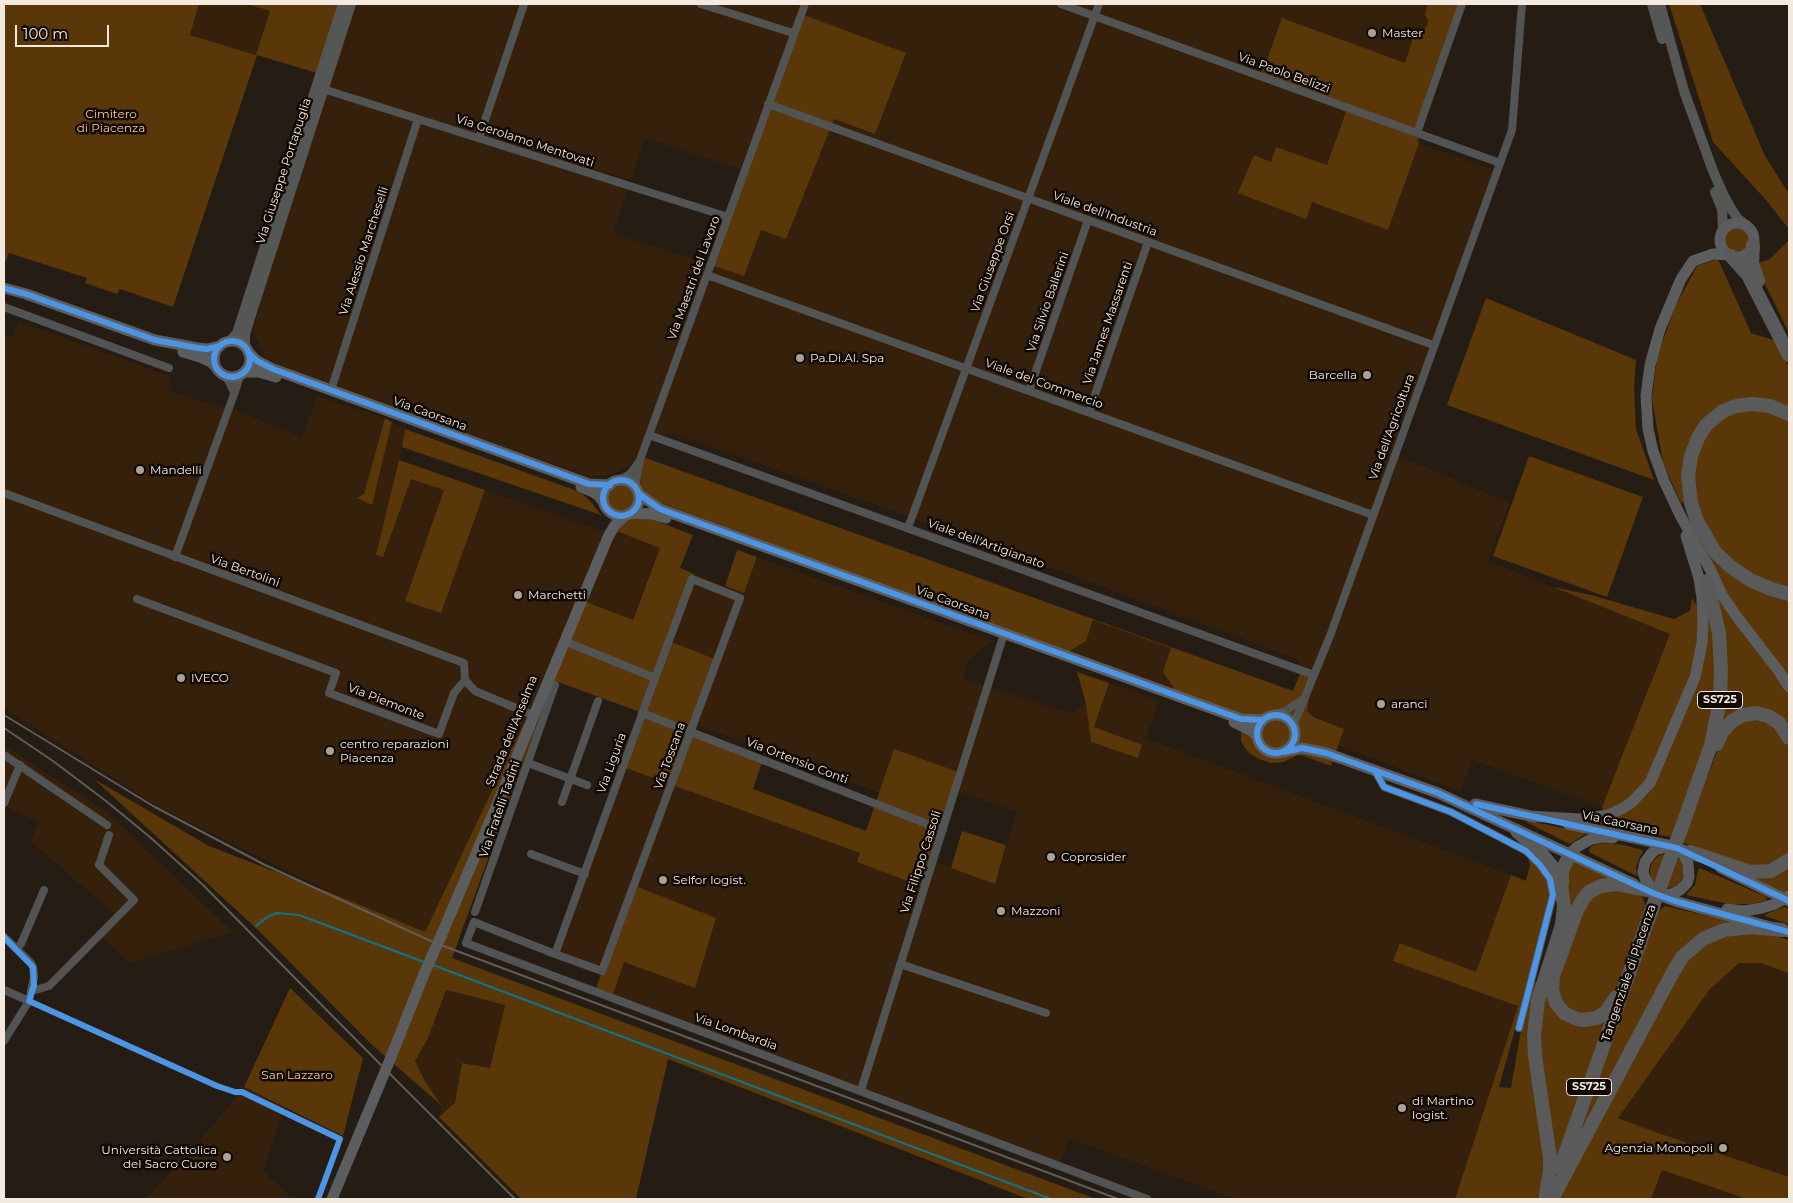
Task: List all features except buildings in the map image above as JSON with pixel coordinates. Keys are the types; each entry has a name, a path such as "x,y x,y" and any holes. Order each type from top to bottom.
{"highway":[{"path":"1753,245 1752,263 1757,280 1789,345"},
{"path":"1730,256 1748,275 1789,355"},
{"path":"1789,414 1770,406 1752,404 1736,406 1723,411 1706,425 1698,438 1691,456 1688,476 1694,510 1702,530 1715,552 1731,567 1750,580 1789,594"},
{"name":"Tangenziale di Piacenza","path":"1549,1199 1711,745 1720,700 1721,670 1720,642 1714,606 1707,581"},
{"path":"1685,817 1722,732 1732,721 1743,715 1762,714 1779,723 1789,738"},
{"path":"1518,831 1550,862 1558,878 1563,895"},
{"path":"1680,849 1750,872 1771,871 1789,860"},
{"path":"1549,1199 1550,1158 1535,1056 1534,1036 1538,1000 1562,925 1564,914 1562,871 1570,854"},
{"path":"1629,975 1607,1011 1591,1020 1577,1019 1564,1013 1553,997 1553,976 1577,910 1584,898 1594,889 1608,885 1624,885 1654,893"},
{"path":"1549,1199 1672,972 1683,956 1703,939 1724,930 1751,928 1785,931"}],"main road":[{"name":"Via Giuseppe Portapuglia","path":"246,350 245,335 320,88 343,4"},
{"name":"Via Giuseppe Portapuglia","path":"224,344 237,333 320,88 351,4"},
{"path":"1652,4 1673,81 1722,209 1720,241 1722,248 1730,256"},
{"path":"1660,4 1684,91 1713,171 1732,210 1738,219 1752,232 1754,238 1753,245 1747,254 1736,257 1712,254 1693,261"},
{"path":"1747,226 1734,224 1722,232 1693,261 1681,279 1660,329 1651,358 1646,388 1646,412 1651,444 1661,475 1680,515 1722,595 1789,687"},
{"path":"4,288 21,292 155,340 207,349 224,344 240,344 246,350 249,362 242,373 235,376 226,376 221,374 211,362 200,357 154,346 4,294"},
{"path":"215,366 214,355 224,344"},
{"name":"Via Caorsana","path":"246,350 265,365 589,484 615,483"},
{"name":"Via Caorsana","path":"242,373 260,372 281,378 545,474 593,492 600,496 607,507"},
{"path":"615,483 631,483 637,490 638,505 628,515 619,516 607,507 604,493 615,483"},
{"name":"Via Caorsana","path":"637,490 660,509 1241,720 1268,717"},
{"name":"Strada dell'Anselma","path":"607,507 608,536"},
{"name":"Via Caorsana","path":"628,515 652,514 667,518 1241,725 1256,735"},
{"name":"Strada dell'Anselma","path":"333,1198 424,974 608,536 615,525 628,515"},
{"path":"1529,816 1579,819 1601,817 1625,807 1640,795 1650,783 1695,677 1702,643 1703,617 1699,578 1680,515"},
{"name":"Tangenziale di Piacenza","path":"1680,515 1707,581"},
{"path":"1268,717 1285,718 1304,740 1326,753 1302,748 1279,753 1267,752 1259,744 1256,735 1257,729 1268,717"},
{"path":"1284,752 1293,742 1294,728"},
{"name":"Via Caorsana","path":"1326,753 1438,793 1488,808 1680,849 1788,899"},
{"name":"Via Caorsana","path":"1438,793 1654,893"},
{"path":"1570,854 1589,840 1602,837 1649,841"},
{"path":"1654,893 1672,894 1680,890 1687,883 1689,878 1688,863 1680,849 1655,850 1645,862 1643,872 1654,893 1678,902 1785,931"},
{"path":"1678,902 1744,911 1769,906 1788,899"}],"street":[{"path":"479,138 524,4"},
{"path":"701,4 794,33"},
{"name":"Via Maestri del Lavoro","path":"615,483 630,474 640,460 650,435 805,4"},
{"name":"Via Paolo Belizzi","path":"1061,4 1500,163"},
{"name":"Via Giuseppe Orsi","path":"908,528 1099,4"},
{"path":"1417,133 1462,4"},
{"name":"Via dell'Agricoltura","path":"1294,728 1512,130 1522,4"},
{"name":"Via Gerolamo Mentovati","path":"320,88 728,217"},
{"name":"Viale dell'Industria","path":"768,104 1433,346"},
{"name":"Via Alessio Marcheselli","path":"331,390 418,119"},
{"name":"Via Silvio Ballerini","path":"1029,391 1088,220"},
{"name":"Via James Massarenti","path":"1089,412 1148,242"},
{"name":"Viale del Commercio","path":"707,274 1373,515"},
{"path":"4,307 169,368"},
{"path":"175,557 242,373"},
{"path":"226,376 234,392"},
{"name":"Viale dell'Artigianato","path":"650,435 1314,674"},
{"name":"Via Maestri del Lavoro","path":"637,490 640,460"},
{"name":"Via Bertolini","path":"4,493 464,664 466,680"},
{"name":"Via Liguria","path":"556,954 692,579"},
{"name":"Via Toscana","path":"602,971 740,598 692,579"},
{"name":"Via Piemonte","path":"137,599 336,673 329,693 439,734 454,693 466,680"},
{"name":"Via Filippo Cassoli","path":"860,1090 1002,640"},
{"path":"564,641 655,678"},
{"path":"466,680 475,691 533,715"},
{"name":"Via Fratelli Tadini","path":"475,912 555,686"},
{"path":"1268,717 1285,711 1304,698"},
{"path":"562,802 598,701"},
{"name":"Via Ortensio Conti","path":"642,713 943,830"},
{"path":"4,754 107,825"},
{"path":"528,763 587,785"},
{"path":"4,803 20,766"},
{"path":"1375,770 1384,787 1452,812 1526,851 1540,864 1550,879 1553,895 1519,1028"},
{"path":"32,991 49,986 134,900 99,865 110,835"},
{"path":"531,854 584,874"},
{"path":"16,949 21,944 44,890"},
{"name":"Via Lombardia","path":"602,971 474,922 466,943 1147,1199"},
{"path":"4,937 33,967 34,977 29,1001 4,1041"},
{"path":"900,964 1046,1012"},
{"path":"4,990 29,1001"},
{"path":"4,1024 12,1028"}],"shaded area":[{"path":"199,4 247,4 270,11 257,55 190,35"},
{"path":"346,4 1462,4 1417,133 1419,143 1497,171 1394,456 1510,503 1488,561 1670,634 1602,807 1472,760 1461,790 1447,787 1338,745 1344,729 1313,717 1307,711 1314,674 1301,671 1298,664 1299,660 1031,560 673,433 651,437 643,457 616,473 605,476 586,475 444,427 281,367 265,356 255,336 254,326","holes":["787,50 711,265 613,233 628,188 480,138 631,180 646,138 740,169"]},
{"path":"18,321 172,377 168,390 237,411 302,437 317,396 385,418 364,494 358,498 372,504 392,422 405,429 399,460 596,529 614,530 660,547 632,620 585,601 552,680 536,727 524,723 425,932 341,897 160,808 4,708 4,334 13,337"},
{"path":"757,557 992,641 968,660 963,678 1070,713 1086,704 1091,742 1137,758 1142,746 1094,727 1109,683 1160,701 1145,738 1511,875 1476,972 1400,943 1518,1006 1455,1199 1236,1199 1070,1139 1059,1167 612,997 624,962 716,919 633,885 602,970 557,954 623,767 861,853 857,861 933,861 995,883 1017,812 955,790 894,749 880,793 695,724 669,641 694,574 744,593"},
{"path":"1093,620 1172,648 1176,691 1068,652 1086,641"},
{"path":"4,745 106,811 233,932 130,963 99,935 118,917 30,841 39,822 4,806"},
{"path":"1739,963 1760,963 1789,973 1789,1177 1617,1118 1710,989"},
{"path":"446,990 505,1005 490,1068 462,1063 455,1104 439,1117 442,1106 426,1083 415,1061 428,1038"},
{"name":"Università Cattolica del Sacro Cuore","path":"244,1087 285,1107 263,1171 293,1199 146,1199 199,1142"},
{"path":"1662,1169 1749,1199 1651,1199"}],"green space":[{"name":"Cimitero di Piacenza","path":"4,4 199,4 190,35 256,55 270,11 247,4 342,4 320,74 257,55 173,307 120,289 117,294 85,283 87,278 9,253 4,266"},
{"path":"1428,4 1462,4 1417,132 1419,143 1388,230 1312,202 1306,219 1238,193 1254,155 1271,162 1276,147 1327,165 1347,109 1261,76 1282,18 1405,63 1416,29 1424,29 1427,26 1428,20 1425,14"},
{"path":"1669,4 1700,4 1765,156 1789,194 1789,229 1766,200 1713,142"},
{"path":"801,14 906,53 875,134 834,119 786,239 761,230 744,276 711,265"},
{"path":"1736,227 1745,231 1749,240 1745,249 1736,253 1727,249 1723,240 1727,231"},
{"path":"1789,240 1789,333 1764,282 1758,263 1770,259"},
{"path":"1718,259 1751,333 1776,341 1789,367 1789,410 1764,401 1701,427 1688,500 1681,503 1663,463 1652,398 1657,357 1675,307 1697,266"},
{"path":"1486,298 1636,360 1634,386 1636,429 1654,480 1447,405"},
{"path":"1768,408 1789,417 1789,591 1758,581 1713,545 1691,489 1699,441 1725,413"},
{"path":"385,418 392,422 372,505 357,498 364,494"},
{"path":"405,429 580,492 601,515 402,447"},
{"path":"1529,456 1643,497 1607,597 1493,556"},
{"path":"643,457 1293,691 1301,671 1314,674 1307,711 1313,717 1344,729 1331,766 1298,755 1284,762 1272,763 1259,759 1249,753 1241,742 1241,733 1246,716 1176,691 1163,672 1171,648 1093,620 1086,641 1068,652 650,499 643,493 640,485"},
{"path":"399,460 485,490 441,613 405,601 444,490 411,479 383,557 376,555"},
{"path":"622,482 633,487 638,498 633,509 622,514 611,509 606,498 611,487"},
{"path":"630,517 646,517 693,535 680,568 694,574 669,641 717,660 691,732 763,759 753,789 866,831 894,749 961,773 923,887 857,862 860,853 623,767 643,713 552,680 584,601 633,620 660,548 614,530"},
{"path":"1702,538 1711,553 1789,598 1789,679 1738,612 1721,585"},
{"path":"737,550 757,557 744,593 725,586"},
{"path":"1553,587 1591,595 1674,619 1690,611 1692,598 1700,611 1696,658 1653,771 1638,793 1604,813 1602,807 1670,634"},
{"path":"1715,590 1783,681 1789,693 1789,730 1778,718 1722,722"},
{"path":"1711,612 1717,686 1707,740 1671,837 1595,823 1595,821 1639,800 1694,686 1706,613"},
{"path":"1077,672 1109,683 1094,727 1142,745 1138,758 1091,742 1086,704"},
{"path":"1742,718 1771,720 1788,743 1789,749 1789,856 1762,869 1716,857 1682,842 1722,739"},
{"path":"524,723 536,727 452,958 1096,1199 1028,1199 668,1059 636,1199 521,1199 439,1117 455,1103 462,1063 490,1068 505,1005 446,990 428,1038 415,1061 426,1083 442,1106 370,1043 257,929 94,779 209,846 425,932"},
{"path":"1529,821 1587,833 1570,844 1526,822"},
{"path":"962,831 1006,845 995,884 951,868"},
{"path":"1600,843 1624,845 1642,850 1643,853 1636,867 1637,876 1589,852 1590,847"},
{"path":"1527,850 1542,865 1554,896 1499,1087 1511,1088 1521,1030 1534,982 1539,983 1535,1001 1546,1172 1537,1199 1455,1199 1518,1006 1393,961 1400,943 1476,972 1511,875 1526,881 1530,865"},
{"path":"1667,854 1674,855 1679,859 1683,864 1683,878 1679,883 1674,887 1667,888 1660,887 1655,883 1651,878 1650,871 1651,864 1655,859 1660,855"},
{"path":"1571,860 1615,880 1598,883 1551,975 1560,1014 1608,1016 1555,1164 1538,1053 1546,981"},
{"path":"1789,865 1789,892 1786,894 1750,876"},
{"path":"1700,868 1767,897 1766,901 1751,904 1728,904 1686,895 1695,885"},
{"path":"633,885 716,918 695,988 624,962 612,997 595,991"},
{"path":"1598,890 1628,890 1642,897 1646,907 1609,1004 1590,1016 1561,1006 1556,979 1579,911"},
{"path":"1665,906 1735,922 1698,938 1570,1156 1657,911"},
{"path":"1784,907 1789,909 1789,924 1765,916 1766,914"},
{"path":"1761,932 1789,940 1789,973 1760,963 1739,963 1710,989 1618,1118 1789,1177 1789,1199 1747,1199 1662,1170 1651,1199 1556,1199 1681,965 1713,938"},
{"name":"San Lazzaro","path":"290,988 363,1058 343,1136 244,1087"}],"waterway":[{"path":"256,926 267,917 277,913 299,915 424,962"},
{"path":"433,965 1051,1199"}],"railway":[{"path":"4,715 153,806 265,865 433,942 1118,1199"},
{"path":"4,728 53,761 151,838 202,884 381,1065"},
{"path":"390,1074 515,1199"}],"cycle path":[{"path":"4,288 155,340 207,349 220,346"},
{"path":"232,341 244,347 250,359 244,371 232,377 220,371 214,359 220,347 232,341"},
{"path":"248,352 257,361 273,369 589,484 610,485"},
{"path":"621,480 634,485 639,498 634,511 621,516 608,511 603,498 608,485 621,480"},
{"path":"639,494 660,509 1241,719 1263,720"},
{"path":"1276,715 1290,720 1295,734 1290,748 1276,753 1262,748 1257,734 1262,720 1276,715"},
{"path":"1284,752 1302,748 1326,753 1438,793 1655,894 1789,932"},
{"path":"1375,771 1384,787 1451,812 1526,851 1540,865 1550,879 1553,895 1519,1028"},
{"path":"1476,804 1677,848 1789,901"},
{"path":"4,937 33,967 34,985 29,1001 217,1086 235,1092 242,1092 340,1139 318,1199"}],"place":[{"name":"Master","path":"1372,33"},
{"name":"Pa.Di.Al. Spa","path":"800,358"},
{"name":"Barcella","path":"1367,375"},
{"name":"Mandelli","path":"140,470"},
{"name":"Marchetti","path":"518,595"},
{"name":"IVECO","path":"181,678"},
{"name":"aranci","path":"1381,704"},
{"name":"centro reparazioni Piacenza","path":"330,751"},
{"name":"Coprosider","path":"1051,857"},
{"name":"Selfor logist.","path":"663,880"},
{"name":"Mazzoni","path":"1001,911"},
{"name":"di Martino logist.","path":"1402,1108"},
{"name":"Agenzia Monopoli","path":"1723,1148"},
{"name":"Università Cattolica del Sacro Cuore","path":"227,1157"}]}
